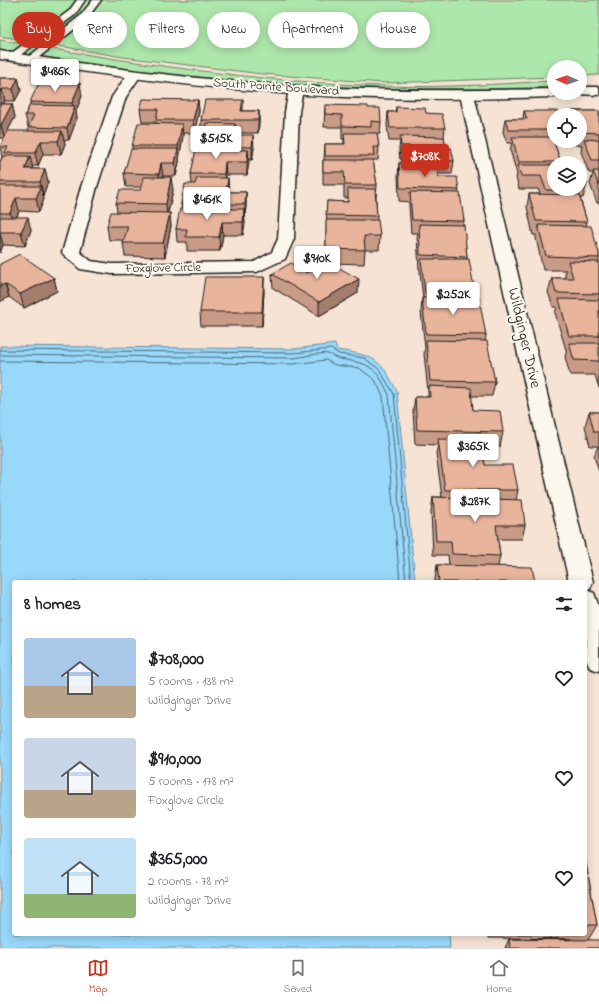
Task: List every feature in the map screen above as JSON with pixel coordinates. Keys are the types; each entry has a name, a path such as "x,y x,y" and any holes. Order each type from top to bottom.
{"street":[{"name":"South Pointe Boulevard","path":"6,56 134,75 296,89 467,95 547,93"},
{"name":"Foxglove Circle","path":"134,75 119,97 89,187 71,253 86,265 112,269 256,267 280,255 286,239 292,112 296,89"},
{"path":"587,92 599,91"},
{"name":"Wildginger Drive","path":"467,95 581,580"},
{"path":"587,609 599,660"}],"lane":[{"path":"6,56 72,13 81,0"},
{"path":"30,60 83,18 97,0"}],"green space":[{"path":"0,0 599,0 599,75 587,76 587,60 547,60 547,77 384,83 262,74 123,57 65,47 65,12 12,12 12,38 0,36"},
{"path":"0,40 12,42 12,48 48,48 191,70 336,84 427,86 547,81 547,87 442,89 273,83 160,74 91,65 0,50"}],"water":[{"path":"335,344 337,350 359,354 375,360 392,381 397,392 415,580 12,580 12,936 449,936 450,948 0,948 0,346 294,349"}],"building":[{"path":"0,78 18,78 13,89 2,89 0,92"},
{"path":"39,83 80,83 72,103 30,102"},
{"path":"143,99 198,100 193,120 156,120 158,109 140,109"},
{"path":"205,100 243,100 241,111 259,111 258,120 201,120"},
{"path":"0,104 12,104 1,125 0,125"},
{"path":"30,105 75,106 67,128 28,127 34,115 25,115"},
{"path":"325,105 368,106 368,108 380,108 381,122 371,121 371,127 342,126 342,115 325,114"},
{"path":"396,107 425,108 426,113 442,114 445,128 390,128 388,112 396,112"},
{"path":"524,111 547,111 547,130 509,130 505,119 527,119"},
{"path":"587,111 599,111 599,133 587,132"},
{"path":"138,123 182,124 178,146 132,146"},
{"path":"206,123 235,124 233,135 253,135 252,147 202,146 204,138 196,138 198,129 205,129"},
{"path":"8,131 62,131 58,141 41,141 35,153 5,153 8,147 0,147"},
{"path":"344,133 377,133 379,147 373,147 374,156 325,156 325,144 345,144"},
{"path":"400,136 444,137 446,148 451,148 454,161 411,160 409,146 401,146"},
{"path":"512,137 547,137 547,148 556,148 559,156 547,156 547,162 519,162"},
{"path":"587,139 599,140 599,160 592,160 587,147"},
{"path":"131,149 178,149 175,163 161,163 159,174 124,173"},
{"path":"196,149 248,150 247,162 225,162 224,174 191,174"},
{"path":"3,156 30,156 25,169 45,169 40,182 0,182 0,162"},
{"path":"323,160 373,160 377,185 345,185 344,172 323,172"},
{"path":"399,163 437,164 438,177 457,177 459,190 400,188"},
{"path":"518,165 547,165 547,190 541,176 521,176"},
{"path":"593,171 599,171 599,186"},
{"path":"144,177 171,177 166,204 116,203 120,190 141,190"},
{"path":"197,178 228,178 226,192 246,192 245,204 181,204 185,184 195,184"},
{"path":"0,186 41,186 36,198 16,198 10,213 0,213"},
{"path":"348,189 375,189 377,216 326,215 327,201 348,202"},
{"path":"410,192 460,193 464,221 412,220"},
{"path":"529,194 547,194 547,196 579,196 587,222 536,221"},
{"path":"180,209 244,209 243,222 222,222 219,237 186,237 187,229 176,229"},
{"path":"111,212 170,213 163,243 123,243 128,226 107,226"},
{"path":"0,217 28,217 21,232 0,232"},
{"path":"326,220 378,220 380,236 364,236 365,250 326,249"},
{"path":"419,224 464,225 467,257 420,255"},
{"path":"538,225 591,226 599,253 599,258 546,256"},
{"path":"20,254 54,278 20,294 5,284 0,286 0,264"},
{"path":"421,259 469,259 475,294 425,293"},
{"path":"327,261 359,279 319,302 272,274 291,263 307,273"},
{"path":"568,261 599,262 599,294 556,293 552,278 573,278"},
{"path":"205,277 264,277 262,312 200,312"},
{"path":"422,298 479,298 486,335 426,334"},
{"path":"559,299 599,300 599,336 569,336"},
{"path":"426,340 487,341 495,382 430,381"},
{"path":"569,343 599,343 599,361 574,360"},
{"path":"429,386 471,388 473,410 500,411 503,432 417,430 415,397 430,397"},
{"path":"589,412 599,412 599,432 594,432"},
{"path":"438,439 481,440 485,465 513,465 518,490 445,490"},
{"path":"433,497 522,500 525,525 496,525 500,556 452,554 451,541 436,541"},
{"path":"437,565 532,567 535,580 439,580"},
{"path":"587,869 597,925 587,925"},
{"path":"509,939 599,940 599,948 510,948"}]}
